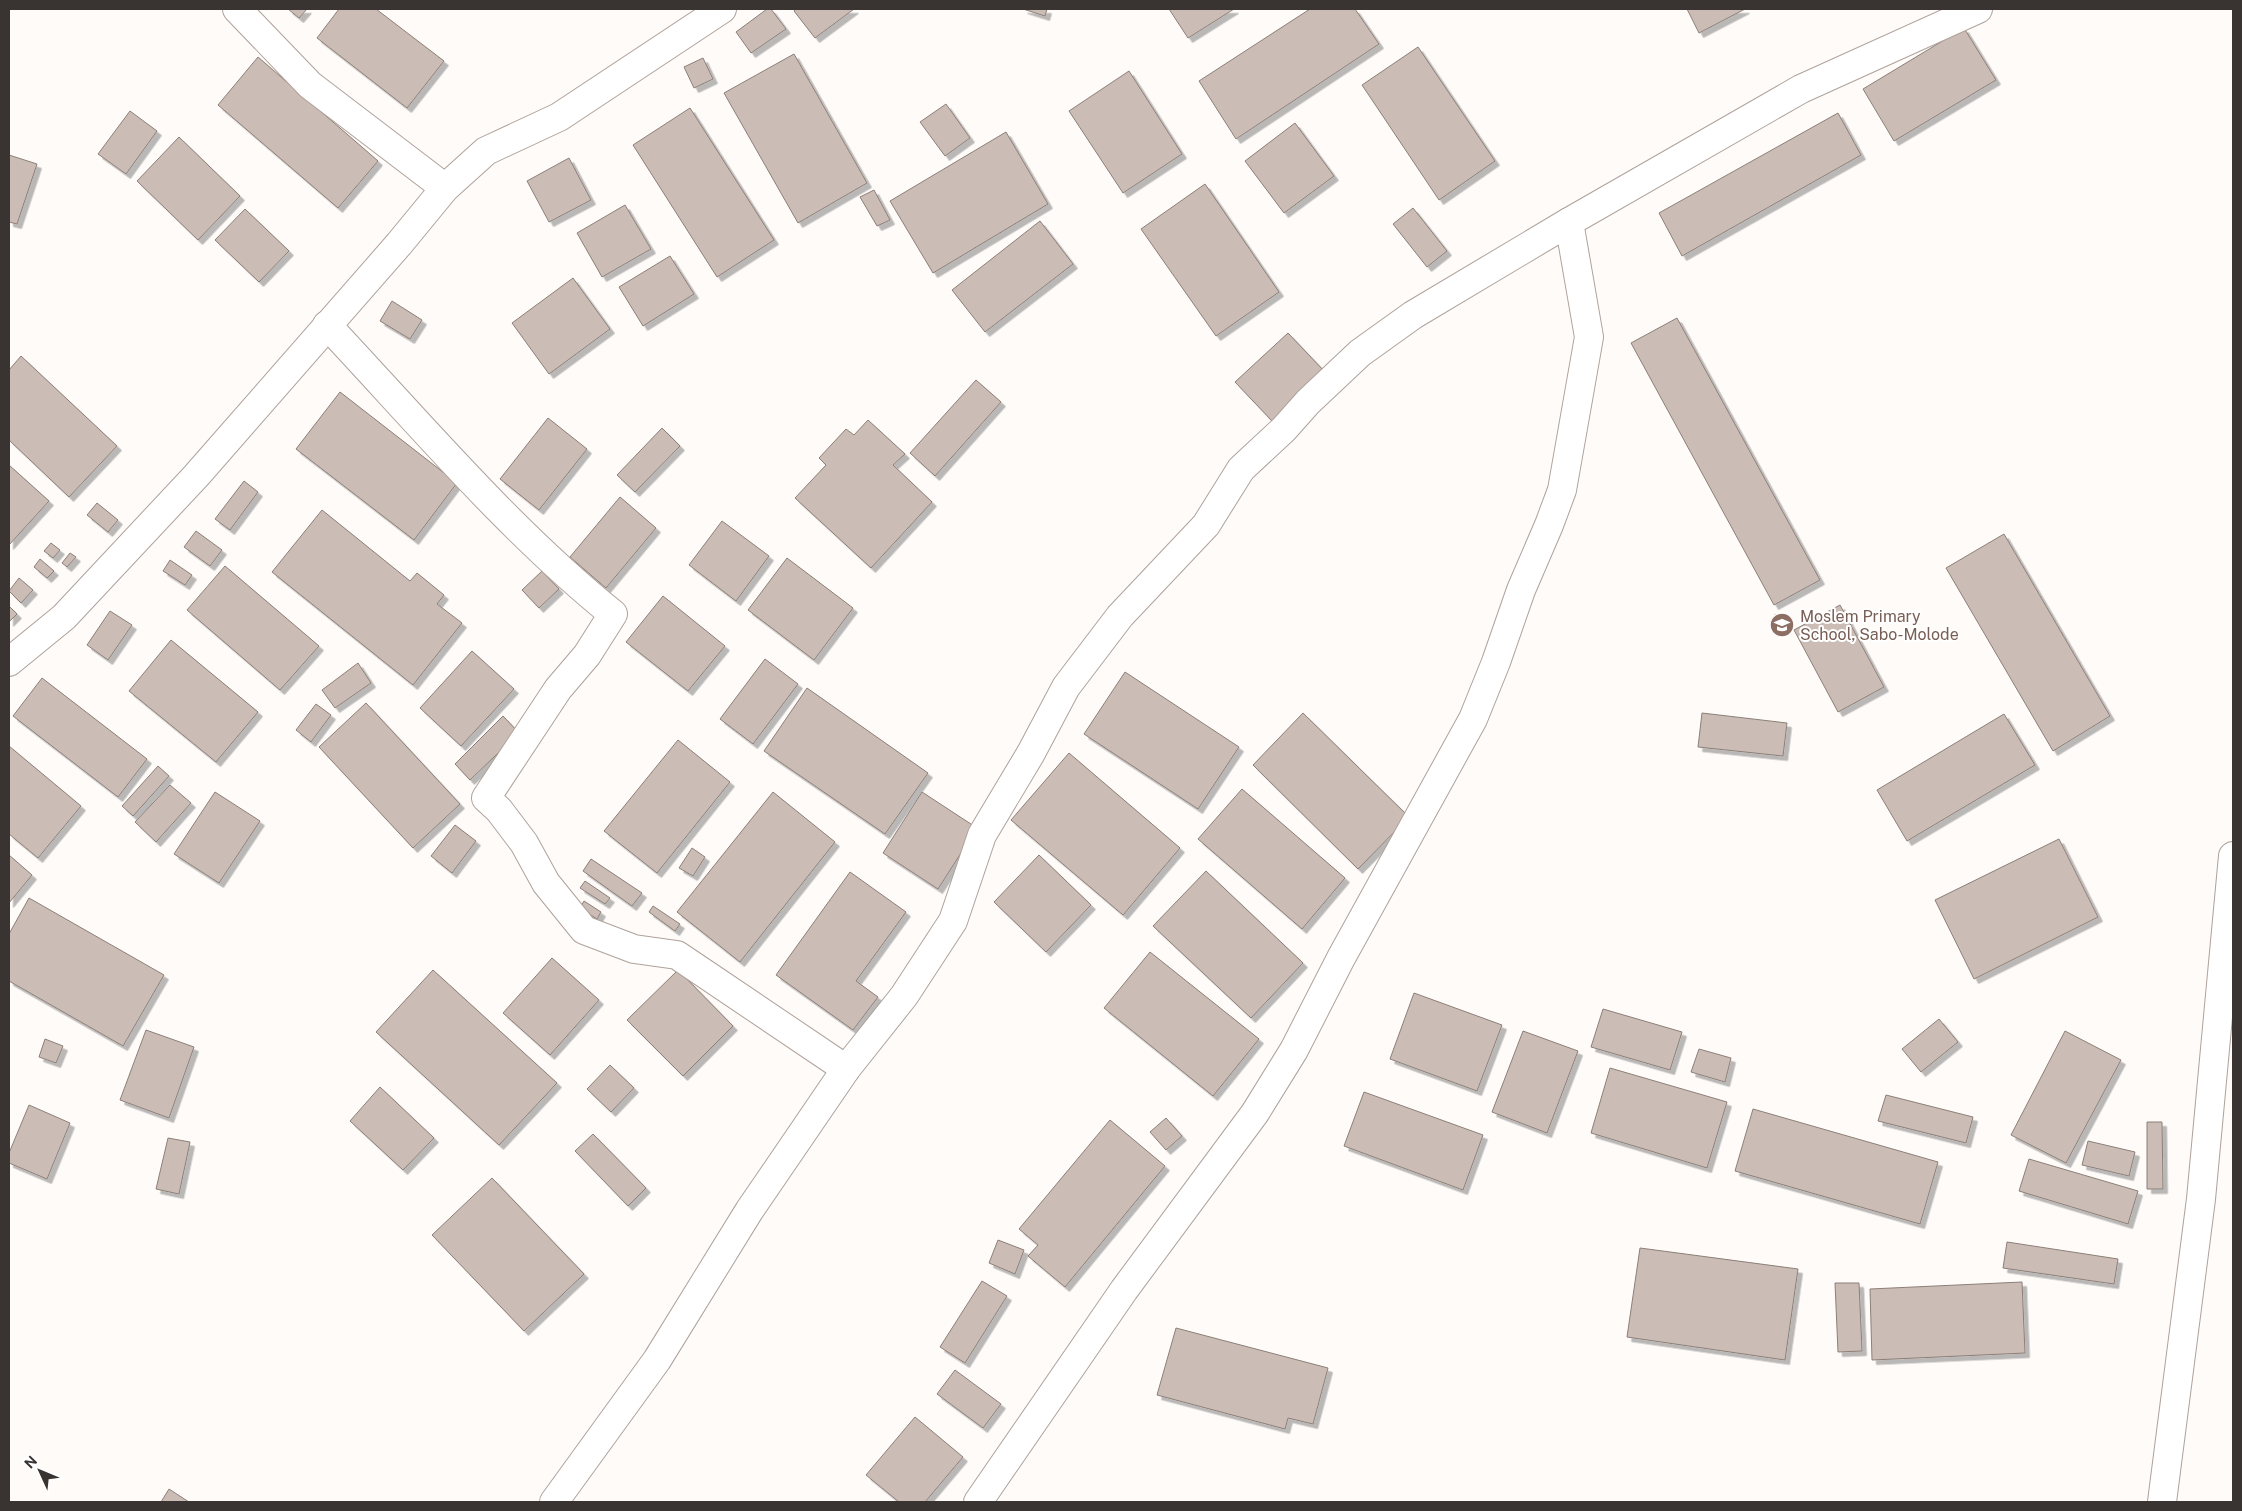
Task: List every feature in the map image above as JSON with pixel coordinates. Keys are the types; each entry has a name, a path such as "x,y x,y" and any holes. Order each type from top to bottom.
{"street":[{"path":"237,9 310,86 445,188"},
{"path":"9,662 64,618 196,476 399,244 445,188 486,151 559,117 722,9"},
{"path":"554,1502 657,1360 749,1210 846,1069 904,996 953,921 982,835 1031,753 1066,687 1120,616 1206,525 1241,469 1360,353 1413,315 1569,222 1801,89 1978,9"},
{"path":"978,1502 1124,1290 1255,1113 1294,1050 1341,958 1472,719 1496,662 1521,590 1562,490 1589,336 1569,222"},
{"path":"327,325 489,498 585,591 614,614 587,655 558,689 486,798 499,810 524,842 546,883 584,930 634,949 677,955 846,1069"},
{"path":"2162,1502 2201,1199 2233,856"}],"building":[{"path":"288,9 307,9 299,18"},
{"path":"339,9 376,9 444,61 407,108 317,38"},
{"path":"767,9 771,9 786,29 751,53 736,32"},
{"path":"796,9 854,9 815,38 794,11"},
{"path":"1023,9 1047,9 1045,16"},
{"path":"1169,9 1234,9 1188,38"},
{"path":"1310,9 1355,9 1379,44 1236,139 1199,81"},
{"path":"1687,9 1745,9 1699,33"},
{"path":"1964,28 1996,80 1894,141 1863,89"},
{"path":"1418,47 1495,161 1439,200 1362,85"},
{"path":"794,54 867,183 798,223 724,93"},
{"path":"258,57 378,161 338,208 218,105"},
{"path":"703,58 713,79 694,88 684,67"},
{"path":"1129,71 1182,154 1123,193 1069,111"},
{"path":"946,104 970,138 945,156 920,122"},
{"path":"690,108 774,240 717,277 633,145"},
{"path":"130,111 157,131 126,174 98,154"},
{"path":"1838,113 1861,155 1682,256 1659,213"},
{"path":"1295,123 1334,176 1284,213 1245,161"},
{"path":"1006,132 1048,204 933,273 890,201"},
{"path":"179,137 240,196 198,240 137,181"},
{"path":"9,155 37,164 17,224 9,222"},
{"path":"569,158 591,200 549,222 527,181"},
{"path":"1205,184 1279,292 1216,336 1141,229"},
{"path":"874,190 890,220 877,226 860,197"},
{"path":"625,205 651,249 602,277 577,233"},
{"path":"1413,208 1447,251 1427,267 1393,224"},
{"path":"245,209 289,251 259,282 215,240"},
{"path":"1040,221 1073,264 985,332 952,290"},
{"path":"670,256 694,294 643,326 619,287"},
{"path":"573,278 610,329 549,374 512,323"},
{"path":"392,301 422,320 410,339 380,321"},
{"path":"1677,318 1820,580 1774,605 1631,343"},
{"path":"1288,333 1325,372 1272,421 1235,382"},
{"path":"21,356 117,446 69,497 9,440 9,370"},
{"path":"976,380 1001,402 935,476 910,453"},
{"path":"340,392 457,483 414,540 296,449"},
{"path":"548,418 587,449 539,510 500,479"},
{"path":"868,420 905,454 893,465 932,502 871,568 795,498 826,465 819,458 846,429 854,435"},
{"path":"662,428 680,446 635,492 617,475"},
{"path":"9,465 49,501 9,545"},
{"path":"244,481 258,492 230,530 215,519"},
{"path":"620,497 656,528 606,588 570,557"},
{"path":"97,503 118,520 108,532 87,515"},
{"path":"322,510 410,581 417,573 444,595 437,604 462,623 413,685 272,572"},
{"path":"722,521 769,556 736,601 689,565"},
{"path":"196,531 222,550 210,566 184,547"},
{"path":"2004,534 2110,716 2053,751 1946,568"},
{"path":"51,543 60,550 53,558 44,551"},
{"path":"70,553 76,557 67,567 62,563"},
{"path":"787,558 853,608 814,660 748,610"},
{"path":"40,559 54,571 47,578 34,567"},
{"path":"170,560 192,575 185,585 163,571"},
{"path":"225,566 319,646 280,690 187,610"},
{"path":"542,571 559,589 539,608 522,590"},
{"path":"19,578 33,590 21,603 9,591"},
{"path":"663,596 725,646 688,691 626,642"},
{"path":"1840,605 1884,687 1838,712 1794,630"},
{"path":"9,606 17,614 9,622"},
{"path":"110,611 132,625 108,660 87,645"},
{"path":"171,640 258,712 216,762 129,691"},
{"path":"472,651 514,689 461,746 420,708"},
{"path":"765,659 798,684 753,744 720,719"},
{"path":"358,663 371,683 335,708 322,690"},
{"path":"1125,672 1239,747 1198,809 1084,734"},
{"path":"42,678 147,759 118,797 13,716"},
{"path":"807,688 928,773 885,834 764,751"},
{"path":"366,703 460,804 413,848 319,747"},
{"path":"316,704 331,715 311,742 296,730"},
{"path":"1303,713 1409,817 1358,869 1253,765"},
{"path":"1702,713 1787,723 1783,756 1698,747"},
{"path":"2004,714 2035,765 1907,841 1877,790"},
{"path":"503,716 519,733 470,780 455,764"},
{"path":"678,740 730,782 657,873 604,831"},
{"path":"9,746 81,806 38,858 9,834"},
{"path":"1069,753 1180,848 1123,915 1011,820"},
{"path":"158,766 169,776 133,816 122,806"},
{"path":"170,785 191,803 156,842 135,822"},
{"path":"1242,789 1345,878 1302,929 1198,839"},
{"path":"215,792 260,821 219,883 174,854"},
{"path":"773,792 835,842 740,962 677,912"},
{"path":"922,792 977,828 938,889 883,853"},
{"path":"455,825 476,841 452,873 431,856"},
{"path":"2059,839 2098,917 1974,979 1935,900"},
{"path":"692,848 705,857 693,876 679,868"},
{"path":"9,855 32,875 9,903"},
{"path":"1039,855 1091,905 1046,952 994,902"},
{"path":"591,859 642,893 632,906 583,871"},
{"path":"1206,871 1303,963 1251,1018 1153,926"},
{"path":"850,872 906,912 856,981 878,997 853,1030 776,975"},
{"path":"585,881 610,898 605,904 580,888"},
{"path":"29,898 164,975 123,1046 9,981 9,934"},
{"path":"584,901 601,912 597,919 580,908"},
{"path":"653,906 680,924 675,931 649,912"},
{"path":"1150,952 1259,1039 1213,1096 1104,1008"},
{"path":"552,958 599,1000 550,1055 503,1013"},
{"path":"433,970 557,1083 499,1145 376,1032"},
{"path":"678,970 733,1026 683,1076 627,1020"},
{"path":"1414,993 1502,1025 1477,1091 1390,1059"},
{"path":"1603,1009 1682,1032 1670,1070 1591,1047"},
{"path":"1939,1019 1958,1042 1921,1072 1902,1049"},
{"path":"146,1030 194,1047 169,1118 120,1100"},
{"path":"1523,1031 1578,1051 1547,1133 1492,1112"},
{"path":"2065,1031 2121,1060 2066,1163 2011,1135"},
{"path":"45,1039 63,1046 56,1063 39,1057"},
{"path":"1699,1049 1731,1058 1725,1082 1691,1072"},
{"path":"610,1065 634,1088 611,1112 587,1089"},
{"path":"1610,1068 1727,1102 1707,1168 1591,1133"},
{"path":"380,1087 434,1138 403,1170 350,1121"},
{"path":"1364,1092 1483,1135 1463,1190 1344,1146"},
{"path":"1886,1095 1973,1117 1966,1143 1878,1121"},
{"path":"29,1105 70,1123 47,1179 9,1163 9,1153"},
{"path":"1753,1109 1938,1162 1920,1224 1735,1171"},
{"path":"1166,1118 1182,1136 1166,1150 1150,1132"},
{"path":"1110,1120 1165,1166 1065,1287 1028,1256 1038,1245 1019,1229"},
{"path":"2147,1122 2162,1122 2163,1189 2147,1189"},
{"path":"593,1134 646,1188 628,1206 575,1151"},
{"path":"168,1138 190,1142 179,1194 156,1189"},
{"path":"2088,1141 2135,1152 2129,1176 2082,1165"},
{"path":"2029,1159 2138,1191 2128,1224 2019,1191"},
{"path":"492,1178 584,1274 524,1331 432,1235"},
{"path":"998,1240 1024,1250 1015,1274 989,1263"},
{"path":"2007,1242 2118,1259 2114,1284 2003,1268"},
{"path":"1640,1248 1798,1269 1785,1360 1627,1337"},
{"path":"982,1281 1007,1296 965,1363 940,1347"},
{"path":"2022,1282 2025,1353 1872,1360 1870,1289"},
{"path":"1835,1283 1859,1283 1862,1351 1838,1352"},
{"path":"1176,1328 1328,1368 1313,1424 1288,1418 1285,1429 1157,1395"},
{"path":"955,1370 1001,1404 983,1428 937,1394"},
{"path":"915,1417 963,1457 925,1502 899,1502 866,1475"},
{"path":"169,1489 189,1502 161,1502"}],"place":[{"name":"Moslem Primary School, Sabo-Molode","path":"1782,625"}]}
